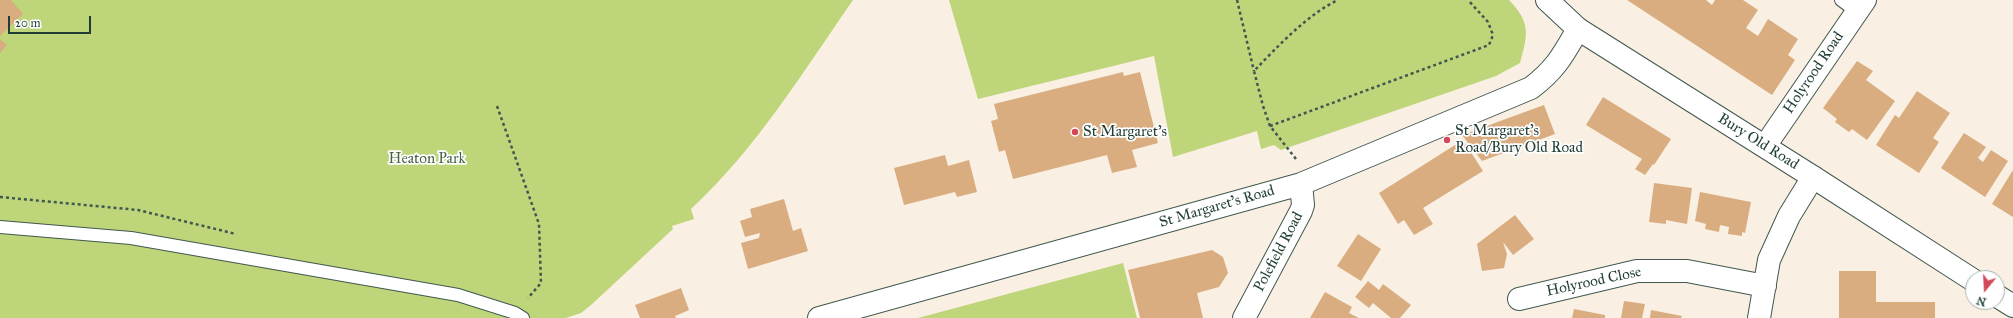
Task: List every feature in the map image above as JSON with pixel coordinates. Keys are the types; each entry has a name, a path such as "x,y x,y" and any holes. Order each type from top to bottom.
{"street":[{"name":"Bury Old Road","path":"1547,0 1578,29 1765,146 1965,275"},
{"name":"Holyrood Road","path":"1765,146 1854,4"},
{"name":"St Margaret's Road","path":"819,318 1307,182 1531,88 1546,76 1561,60 1578,29"},
{"path":"1759,318 1769,260 1789,216 1813,177"},
{"name":"Polefield Road","path":"1244,318 1302,211 1307,182"},
{"name":"Holyrood Close","path":"1519,299 1636,271 1687,271 1765,286"}],"lane":[{"path":"0,227 131,238 458,295 519,316"}],"path":[{"path":"1237,0 1263,106 1270,126 1307,182"},
{"path":"1254,71 1281,43 1328,4 1338,0"},
{"path":"1270,126 1489,45 1493,35 1488,22 1468,0"},
{"path":"497,106 539,224 541,284 519,316"}],"green space":[{"name":"Heaton Park","path":"0,0 853,0 778,109 758,135 715,186 691,209 694,219 672,226 673,229 581,313 566,318 0,318"},
{"path":"949,0 1509,0 1521,15 1526,29 1526,36 1520,63 1496,76 1281,150 1274,145 1261,149 1257,131 1173,157 1154,56 978,99"},
{"path":"1123,263 1137,318 918,318"}],"building":[{"path":"0,0 11,0 23,14 0,36"},
{"path":"1627,0 1706,0 1712,5 1715,0 1743,0 1758,10 1746,28 1758,36 1768,19 1798,39 1788,55 1795,60 1772,95"},
{"path":"0,39 7,45 0,53"},
{"path":"1857,61 1873,71 1866,80 1895,101 1867,140 1852,129 1849,132 1835,122 1837,119 1823,108"},
{"name":"St Margaret's","path":"1123,72 1124,76 1140,72 1158,143 1132,150 1137,167 1112,173 1107,155 1013,179 1005,150 999,152 991,121 998,119 994,104"},
{"path":"1917,91 1950,113 1933,138 1939,142 1919,173 1876,145 1895,115 1899,118"},
{"path":"1603,97 1671,139 1654,165 1653,164 1645,175 1635,169 1642,159 1586,125"},
{"path":"1544,105 1555,134 1482,161 1462,135"},
{"path":"1964,133 1986,147 1978,158 1983,162 1991,150 2008,161 1985,197 1941,168"},
{"path":"1463,140 1483,171 1423,208 1433,224 1414,235 1404,220 1398,224 1379,193"},
{"path":"945,155 948,166 969,160 977,192 957,197 955,192 904,205 894,168"},
{"path":"2013,170 2013,217 1992,204"},
{"path":"1654,183 1692,188 1687,224 1666,220 1666,224 1649,222"},
{"path":"1700,192 1751,202 1745,233 1742,232 1742,236 1728,234 1729,227 1720,225 1719,232 1705,229 1706,224 1695,221"},
{"path":"784,199 793,231 801,228 808,251 748,269 741,243 759,238 760,233 745,237 740,221 752,217 750,209"},
{"path":"1515,215 1534,239 1513,255 1503,242 1507,254 1504,268 1482,271 1477,244"},
{"path":"1358,234 1381,249 1361,281 1337,266"},
{"path":"1212,250 1223,257 1228,273 1219,287 1197,293 1203,318 1140,318 1128,270"},
{"path":"1839,271 1876,271 1876,302 1935,302 1935,318 1839,318"},
{"path":"1368,281 1379,290 1383,284 1411,305 1400,318 1391,318 1373,303 1369,308 1355,297"},
{"path":"681,288 689,310 675,316 676,318 640,318 635,305"},
{"path":"1325,292 1352,307 1349,313 1359,318 1310,318"},
{"path":"1624,301 1645,304 1642,318 1621,318"},
{"path":"1574,309 1605,315 1605,318 1572,318"},
{"path":"1651,310 1682,316 1681,318 1650,318"}],"place":[{"name":"St Margaret's","path":"1075,132"},
{"name":"St Margaret's Road/Bury Old Road","path":"1447,140"}]}
